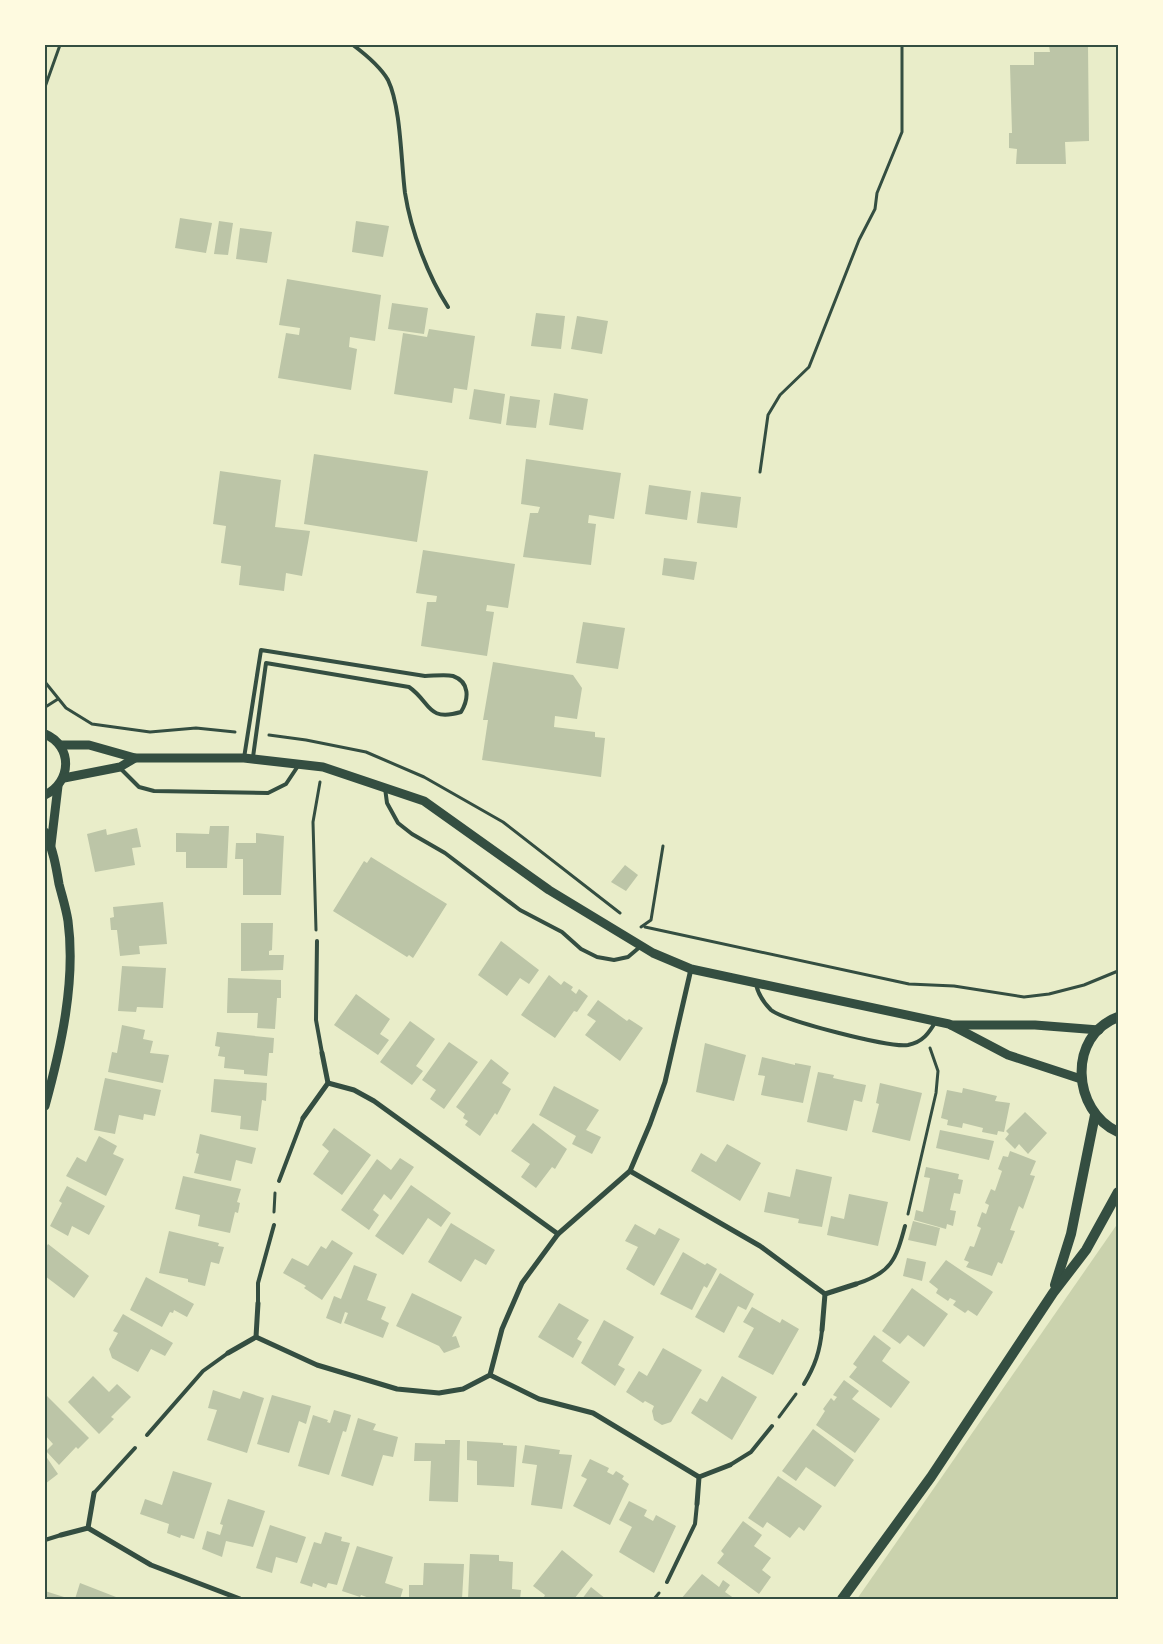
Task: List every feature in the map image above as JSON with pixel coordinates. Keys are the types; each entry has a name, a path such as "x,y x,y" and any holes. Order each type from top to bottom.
{"main road":[{"path":"1118,1017 1099,1030 1085,1053 1081,1079 1085,1098 1095,1115 1109,1128 1118,1132"},
{"path":"1053,1293 1071,1234 1095,1115"},
{"path":"842,1599 931,1477 1053,1293 1086,1250 1118,1192"}],"street":[{"path":"45,734 60,744 88,745 135,758 248,758 323,767 424,801 550,890 641,946 692,969 949,1024 1035,1025 1099,1030"},
{"path":"45,796 58,786 64,778 66,761 60,744"},
{"path":"64,778 120,767 135,758"},
{"path":"51,846 58,786"},
{"path":"45,832 51,846 68,921 70,958 67,996 56,1063 45,1106"},
{"path":"256,1337 317,1366 397,1389 439,1393 463,1389 490,1375 502,1329 522,1283 558,1234 630,1171 665,1082 692,969"},
{"path":"949,1024 1008,1054 1081,1079"},
{"path":"303,1118 328,1083 322,1053"},
{"path":"328,1083 354,1090 374,1101 558,1234"},
{"path":"630,1171 760,1246 825,1294"},
{"path":"825,1294 856,1284"},
{"path":"822,1330 825,1294"},
{"path":"256,1337 258,1303"},
{"path":"228,1353 256,1337"},
{"path":"490,1375 539,1399 593,1413 699,1477"},
{"path":"699,1477 730,1465"},
{"path":"697,1504 699,1477"},
{"path":"88,1528 94,1493"},
{"path":"61,1535 88,1528 151,1564 240,1599"}],"lane":[{"path":"353,45 375,64 388,80 395,105 405,196 421,251 436,289 448,307"},
{"path":"261,650 425,676 452,676 463,682 468,693 466,704 461,712 447,716 435,712 425,705 420,694 409,687 266,663 256,734 248,758 248,733 261,650"},
{"path":"120,767 139,787 154,790 268,793 286,784 300,764"},
{"path":"385,788 387,803 398,822 445,853 520,910 562,932 581,949 597,957 614,960 628,957 641,946"},
{"path":"317,941 316,1020 322,1053"},
{"path":"756,984 758,995 772,1010 795,1021 887,1044 908,1045 926,1038 936,1021"},
{"path":"279,1181 303,1118"},
{"path":"258,1303 258,1283 274,1224"},
{"path":"856,1284 871,1280 887,1270 897,1254 905,1226"},
{"path":"804,1384 814,1368 819,1353 822,1330"},
{"path":"147,1435 203,1371 228,1353"},
{"path":"730,1465 751,1452 772,1426"},
{"path":"94,1493 135,1448"},
{"path":"667,1582 695,1524 697,1504"},
{"path":"45,1540 61,1535"}],"path":[{"path":"45,88 60,45"},
{"path":"760,472 768,415 780,395 809,367 859,240 875,209 877,193 902,132 902,45"},
{"path":"45,682 58,699 78,717 92,724 150,732 196,728 248,733"},
{"path":"47,706 58,699"},
{"path":"256,734 337,745 366,752 392,762 471,802 503,822 624,916"},
{"path":"317,941 313,822 323,767"},
{"path":"644,927 651,920 663,846"},
{"path":"639,927 909,984 954,986 1024,997 1049,994 1084,985 1118,971"},
{"path":"905,1226 936,1093 938,1071 926,1038"},
{"path":"274,1224 275,1191 279,1181"},
{"path":"772,1426 804,1384"}],"green space":[{"path":"1118,1223 1118,1599 857,1599"}],"building":[{"path":"1049,46 1088,46 1089,141 1065,142 1066,164 1016,164 1017,149 1009,148 1009,133 1012,133 1010,65 1034,65 1034,52 1050,52"},
{"path":"180,218 212,223 206,253 175,248"},
{"path":"219,221 233,223 228,255 214,254"},
{"path":"356,221 389,226 383,257 352,252"},
{"path":"240,228 272,232 267,263 236,259"},
{"path":"287,279 381,295 375,341 350,337 349,347 357,349 351,390 278,378 286,333 299,335 300,328 279,325"},
{"path":"392,303 428,308 424,334 388,329"},
{"path":"536,313 565,316 561,349 531,346"},
{"path":"577,316 608,321 602,354 571,349"},
{"path":"429,329 475,336 467,390 454,388 452,403 394,394 403,333 427,337"},
{"path":"474,389 505,394 501,424 469,419"},
{"path":"554,393 588,399 583,430 549,425"},
{"path":"510,396 540,400 536,428 506,425"},
{"path":"314,454 428,471 417,542 304,524"},
{"path":"526,459 621,473 614,519 589,515 588,523 596,524 591,565 523,557 530,513 538,513 540,507 521,504"},
{"path":"220,471 281,480 275,527 310,531 302,576 286,573 284,591 239,585 241,566 221,563 226,526 213,524"},
{"path":"649,485 691,491 687,520 645,514"},
{"path":"701,492 741,497 737,528 697,523"},
{"path":"423,550 515,564 508,608 487,605 486,611 494,612 487,656 421,646 427,602 436,602 437,596 416,593"},
{"path":"664,558 697,562 694,580 662,575"},
{"path":"583,622 625,628 618,669 576,663"},
{"path":"493,662 573,675 582,688 577,719 555,716 554,727 595,732 595,737 605,738 601,777 482,760 488,720 483,720"},
{"path":"210,826 229,826 227,868 186,868 186,852 176,852 176,833 209,834"},
{"path":"137,828 141,847 132,848 135,865 95,872 87,834 106,829 107,835"},
{"path":"256,833 284,836 281,895 243,895 243,859 235,859 236,843 256,843"},
{"path":"371,857 447,904 413,958 409,955 407,957 333,911 364,861 367,863"},
{"path":"625,865 638,875 626,891 611,882"},
{"path":"163,902 167,944 139,946 140,954 120,956 117,930 111,930 110,918 114,917 113,907"},
{"path":"241,923 273,923 272,950 269,951 269,955 284,955 283,970 241,971"},
{"path":"501,941 539,970 529,984 520,978 507,996 478,975"},
{"path":"122,966 166,968 163,1008 137,1007 136,1012 118,1011"},
{"path":"549,975 561,985 564,981 573,987 571,990 576,994 579,989 588,996 577,1012 574,1011 555,1038 521,1015"},
{"path":"228,978 281,980 281,998 277,998 275,1029 257,1028 258,1013 227,1013"},
{"path":"356,994 390,1019 380,1034 389,1040 378,1055 334,1025"},
{"path":"598,1000 627,1021 629,1019 643,1028 620,1061 585,1035 596,1021 587,1015"},
{"path":"410,1021 435,1039 416,1066 423,1071 412,1085 380,1062"},
{"path":"122,1025 145,1030 143,1039 153,1041 150,1053 169,1055 163,1083 108,1072 112,1052 117,1053"},
{"path":"217,1032 274,1038 273,1053 269,1053 267,1076 244,1074 244,1070 224,1068 225,1057 218,1056 220,1047 215,1046"},
{"path":"449,1042 478,1062 444,1109 430,1099 436,1090 422,1080"},
{"path":"705,1043 746,1055 734,1101 696,1092"},
{"path":"762,1057 795,1065 795,1063 811,1066 803,1103 761,1095 765,1076 758,1075"},
{"path":"491,1059 509,1073 502,1083 511,1089 497,1115 495,1113 480,1136 465,1125 468,1121 463,1118 465,1114 456,1107"},
{"path":"818,1072 834,1075 833,1078 866,1085 862,1102 854,1100 847,1131 807,1122"},
{"path":"105,1078 161,1090 155,1116 144,1114 143,1120 119,1115 115,1134 94,1130"},
{"path":"214,1079 267,1083 266,1101 262,1100 258,1131 240,1129 241,1116 211,1112"},
{"path":"880,1083 922,1093 910,1141 872,1132 879,1104 876,1103"},
{"path":"554,1086 599,1110 586,1130 601,1137 592,1154 572,1144 576,1136 539,1115"},
{"path":"963,1088 997,1096 995,1101 1010,1103 1004,1132 998,1131 997,1135 982,1132 983,1128 963,1123 962,1128 947,1125 948,1120 941,1118 947,1090 962,1093"},
{"path":"1025,1112 1047,1133 1028,1154 1019,1144 1015,1149 1005,1139 1009,1134 1006,1131"},
{"path":"533,1123 567,1149 555,1169 552,1167 536,1188 521,1177 530,1164 511,1151"},
{"path":"334,1128 371,1155 342,1195 313,1174 329,1151 322,1145"},
{"path":"940,1130 994,1141 989,1160 936,1148"},
{"path":"200,1134 256,1148 252,1164 236,1160 231,1181 194,1173 199,1154 196,1153"},
{"path":"99,1136 117,1146 113,1154 124,1159 106,1196 66,1176 77,1157 86,1162"},
{"path":"727,1144 761,1163 740,1201 691,1171 701,1153 716,1162"},
{"path":"1010,1151 1036,1161 1030,1175 1035,1176 1023,1209 1019,1206 1010,1230 1015,1231 1002,1264 998,1262 992,1276 966,1267 969,1262 964,1260 970,1246 974,1247 981,1228 977,1226 982,1212 986,1214 989,1205 985,1203 991,1189 995,1191 1002,1171 998,1169 1003,1156 1008,1157"},
{"path":"400,1158 414,1167 391,1200 384,1194 373,1210 379,1215 369,1230 341,1210 377,1159 391,1170"},
{"path":"926,1167 959,1174 958,1179 963,1180 960,1194 954,1193 950,1210 956,1211 953,1226 947,1224 946,1229 914,1220 916,1210 923,1212 930,1178 924,1177"},
{"path":"796,1169 832,1177 822,1227 798,1223 799,1219 764,1212 768,1192 790,1197"},
{"path":"183,1176 241,1189 237,1202 240,1203 238,1213 235,1212 230,1233 198,1226 200,1215 175,1209"},
{"path":"411,1185 451,1213 441,1227 428,1218 403,1255 375,1236"},
{"path":"67,1186 105,1206 89,1235 72,1226 68,1236 50,1226 62,1203 59,1201"},
{"path":"849,1194 888,1202 878,1246 827,1235 831,1216 844,1219"},
{"path":"913,1221 940,1228 936,1246 908,1240"},
{"path":"451,1223 495,1250 486,1265 475,1259 461,1282 428,1262"},
{"path":"635,1224 655,1235 659,1228 680,1239 654,1286 626,1269 638,1247 625,1241"},
{"path":"169,1231 219,1243 218,1246 224,1247 219,1264 211,1262 205,1286 188,1282 188,1279 159,1273"},
{"path":"332,1240 353,1253 322,1300 304,1288 306,1286 283,1273 292,1258 308,1266 321,1246 326,1249"},
{"path":"48,1244 89,1276 74,1298 45,1276 45,1249"},
{"path":"683,1252 705,1265 707,1263 717,1269 707,1288 704,1286 692,1310 660,1294"},
{"path":"907,1258 926,1262 922,1281 903,1276"},
{"path":"946,1260 993,1292 977,1316 968,1310 965,1313 953,1305 956,1301 950,1298 948,1301 936,1293 938,1289 929,1282"},
{"path":"354,1265 377,1274 367,1300 386,1307 381,1319 389,1323 383,1338 344,1323 348,1313 345,1312 341,1324 326,1318 334,1296 341,1299"},
{"path":"720,1273 754,1294 746,1310 738,1306 724,1333 695,1317"},
{"path":"146,1277 194,1304 187,1317 174,1310 173,1313 170,1312 162,1327 130,1310"},
{"path":"912,1288 948,1314 924,1347 908,1335 900,1344 882,1331"},
{"path":"412,1293 462,1317 452,1337 456,1336 460,1347 444,1353 439,1346 396,1326"},
{"path":"559,1303 589,1320 577,1339 582,1342 573,1358 538,1337"},
{"path":"752,1307 780,1323 782,1319 799,1329 773,1375 738,1357 754,1328 743,1322"},
{"path":"123,1314 173,1343 165,1356 151,1349 138,1372 112,1358 109,1349 118,1333 113,1331"},
{"path":"604,1320 634,1337 618,1365 625,1369 615,1386 581,1363"},
{"path":"874,1335 891,1348 882,1361 910,1382 891,1408 849,1377 857,1367 853,1364"},
{"path":"663,1348 702,1370 671,1422 662,1425 654,1420 652,1411 654,1406 645,1401 643,1403 626,1392 639,1371 647,1376"},
{"path":"93,1376 109,1392 117,1384 131,1397 111,1417 114,1419 99,1434 68,1402"},
{"path":"722,1376 757,1397 732,1440 691,1413 700,1398 707,1402"},
{"path":"844,1380 859,1391 852,1399 880,1419 855,1453 816,1425 825,1411 823,1409 831,1398 834,1401 837,1397 833,1395"},
{"path":"213,1390 240,1399 243,1391 264,1398 247,1453 207,1440 217,1410 208,1408"},
{"path":"46,1395 89,1438 78,1449 76,1447 59,1465 46,1451 53,1444 45,1435"},
{"path":"272,1395 311,1406 306,1424 299,1421 289,1453 257,1444"},
{"path":"334,1410 351,1415 346,1432 343,1431 329,1475 298,1466 313,1415 328,1420 327,1422 330,1423"},
{"path":"358,1418 376,1424 373,1430 398,1437 393,1457 383,1455 373,1486 341,1476"},
{"path":"813,1429 854,1460 835,1487 806,1467 796,1481 782,1471"},
{"path":"445,1440 460,1440 458,1502 429,1501 431,1461 414,1461 415,1443 445,1444"},
{"path":"467,1441 503,1443 503,1445 517,1446 514,1487 477,1485 477,1461 467,1460"},
{"path":"525,1445 560,1450 559,1454 572,1455 562,1509 531,1505 537,1465 522,1463"},
{"path":"45,1455 58,1474 45,1484"},
{"path":"590,1459 609,1468 607,1472 613,1475 616,1471 624,1476 622,1479 629,1484 610,1525 573,1506 587,1479 581,1476"},
{"path":"173,1471 212,1483 194,1539 181,1535 180,1538 167,1533 169,1524 140,1514 145,1499 162,1505"},
{"path":"778,1476 822,1506 804,1531 799,1527 790,1538 767,1522 763,1528 748,1518"},
{"path":"228,1499 265,1511 253,1547 226,1541 222,1557 202,1549 207,1531 220,1535 223,1525 220,1524"},
{"path":"629,1501 647,1510 644,1516 653,1521 656,1515 676,1526 654,1573 619,1552 632,1527 619,1520"},
{"path":"743,1521 762,1535 754,1546 771,1558 762,1570 771,1577 759,1594 717,1563 724,1554 721,1551"},
{"path":"270,1525 306,1537 297,1563 276,1557 272,1573 256,1568"},
{"path":"325,1532 342,1537 341,1541 350,1543 337,1585 328,1583 326,1588 313,1583 312,1587 300,1583 314,1542 321,1544"},
{"path":"357,1546 393,1557 385,1583 403,1589 400,1599 372,1599 342,1591"},
{"path":"562,1550 593,1575 574,1599 543,1599 545,1595 533,1586"},
{"path":"470,1554 499,1555 499,1561 513,1562 512,1589 521,1590 520,1599 468,1599"},
{"path":"424,1563 464,1564 462,1599 409,1599 409,1585 423,1585"},
{"path":"702,1574 719,1587 723,1580 730,1585 725,1592 735,1599 681,1599"},
{"path":"80,1583 116,1597 115,1599 75,1599"},
{"path":"591,1587 606,1599 582,1599"},
{"path":"45,1591 64,1597 63,1599 45,1599"}]}
